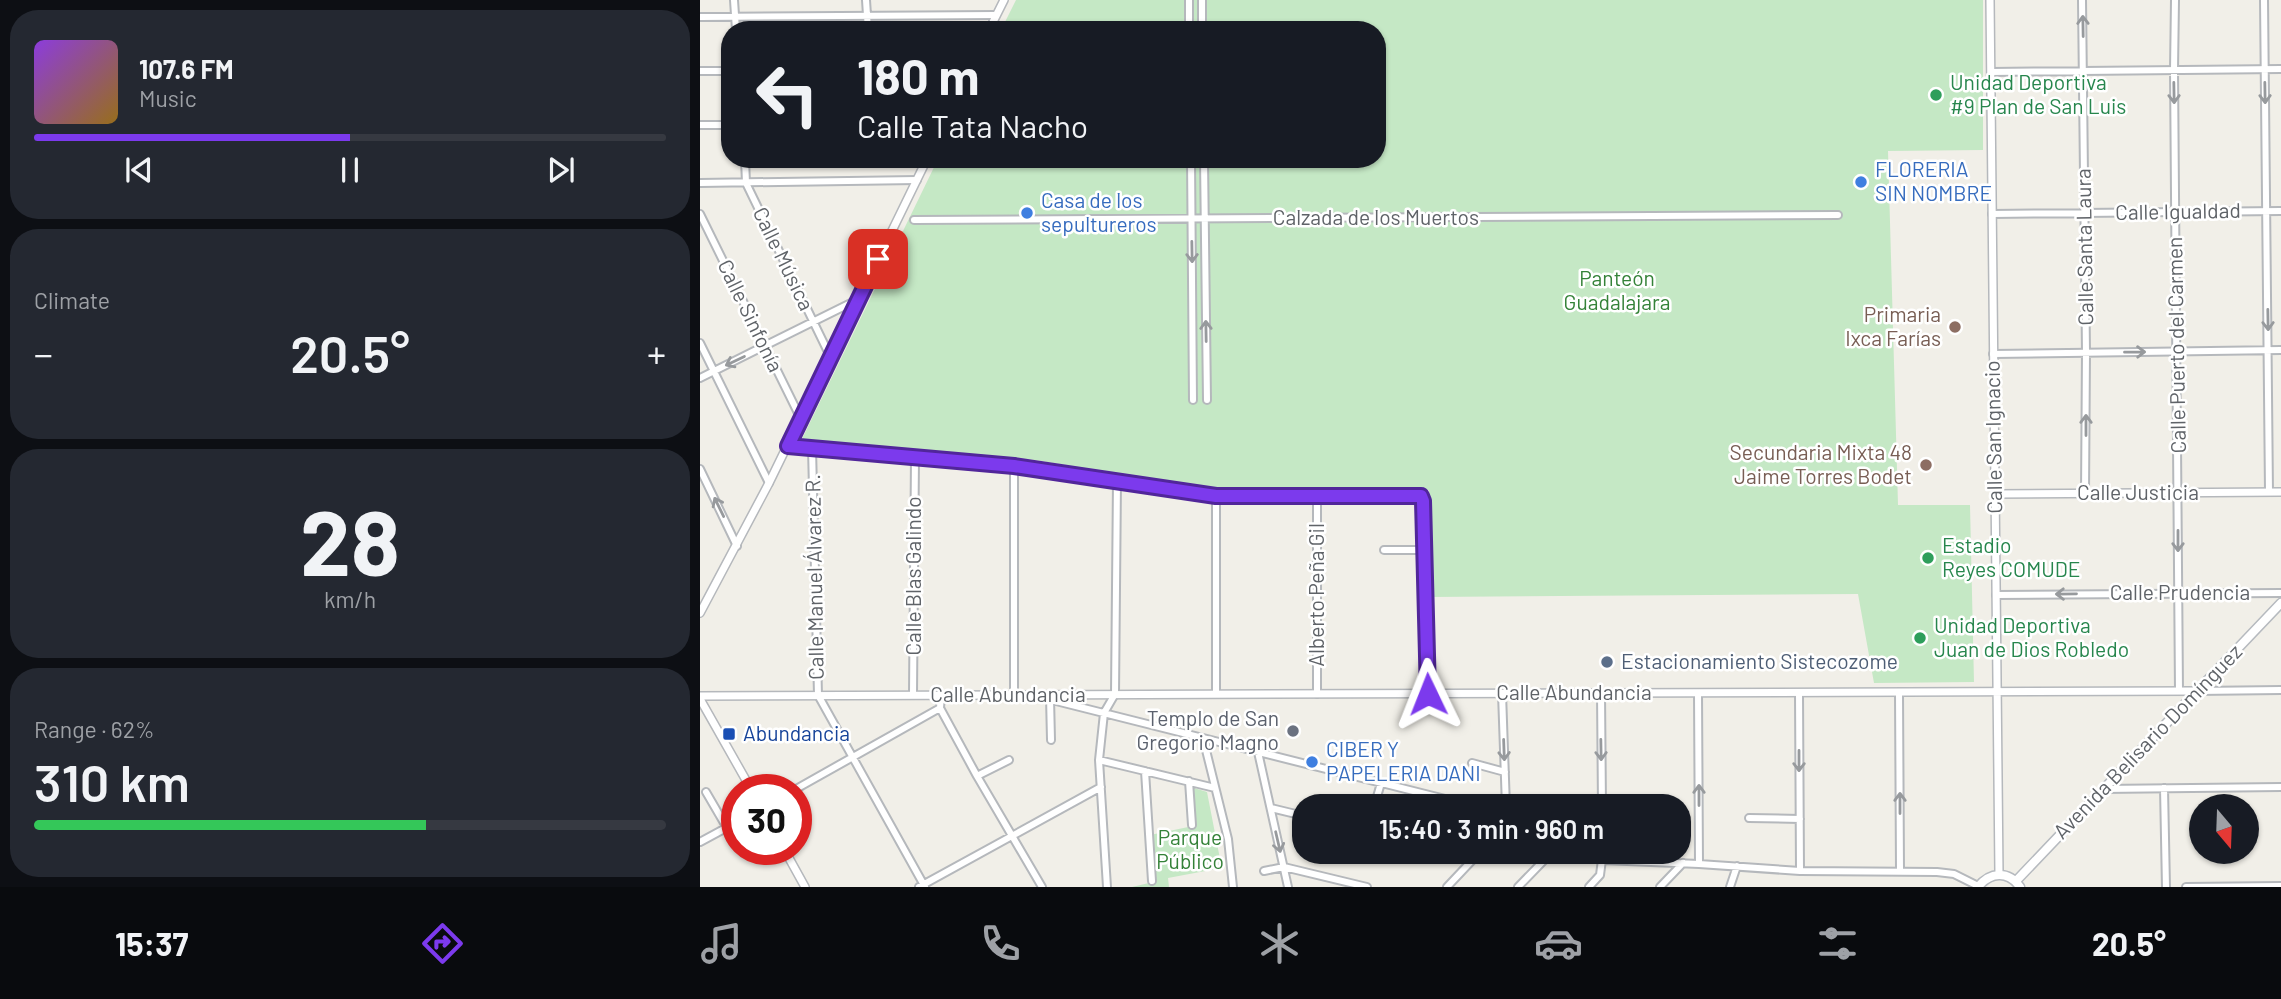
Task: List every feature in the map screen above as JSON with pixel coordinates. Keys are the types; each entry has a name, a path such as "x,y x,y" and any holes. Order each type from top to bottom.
{"main road":[{"name":"Avenida Belisario Domínguez","path":"2018,884 2103,789 2281,603"},
{"path":"1978,887 1990,876 1999,874 2018,884"}],"street":[{"path":"734,0 736,21"},
{"path":"866,0 867,21"},
{"path":"993,21 1004,0"},
{"path":"1189,0 1189,21"},
{"path":"1202,0 1202,21"},
{"name":"Calle San Ignacio","path":"1990,0 1999,874"},
{"name":"Calle Santa Laura","path":"2082,0 2085,494"},
{"name":"Calle Puerto del Carmen","path":"2175,0 2179,691"},
{"path":"2264,0 2269,492"},
{"path":"700,18 996,15"},
{"path":"1990,72 2281,69"},
{"path":"700,71 721,71"},
{"path":"700,125 721,125"},
{"name":"Calle Música","path":"745,168 746,183 830,356"},
{"path":"702,610 788,446 923,168"},
{"path":"1191,168 1193,400"},
{"path":"1204,168 1207,400"},
{"path":"700,183 917,180"},
{"name":"Calle Igualdad","path":"1992,214 2281,211"},
{"name":"Calle Sinfonía","path":"700,214 801,419"},
{"name":"Calzada de los Muertos","path":"914,220 1838,215"},
{"path":"700,378 859,299"},
{"path":"700,343 769,483"},
{"path":"1993,354 2281,350"},
{"path":"788,446 1014,466 1216,496 1421,496 1428,694"},
{"name":"Calle Manuel Álvarez R.","path":"812,448 818,695 923,886"},
{"name":"Calle Blas Galindo","path":"913,695 915,457"},
{"path":"1014,466 1014,695"},
{"path":"700,469 737,545"},
{"path":"1107,887 1099,760 1104,713 1115,694 1116,481"},
{"name":"Calle Justicia","path":"1995,494 2281,492"},
{"path":"1216,496 1216,694"},
{"name":"Alberto Peña Gil","path":"1317,496 1317,694"},
{"path":"1384,550 1424,550"},
{"name":"Calle Prudencia","path":"1996,595 2281,593"},
{"path":"700,597 702,610"},
{"name":"Calle Abundancia","path":"700,697 2281,690"},
{"path":"1601,693 1602,794"},
{"path":"1698,693 1699,863"},
{"path":"1799,693 1800,871"},
{"path":"1899,693 1900,871"},
{"path":"1502,694 1506,794"},
{"path":"940,695 940,708 1042,887"},
{"path":"700,697 743,774"},
{"path":"1051,740 1050,697 1425,794"},
{"path":"812,780 940,708"},
{"path":"1203,738 1228,839 1232,887"},
{"path":"1258,752 1288,887"},
{"path":"977,776 1009,760"},
{"path":"1099,760 1215,788"},
{"path":"1472,763 1505,772"},
{"path":"1144,771 1152,881"},
{"path":"1189,781 1192,825"},
{"path":"1378,794 1381,783"},
{"path":"923,886 1101,787"},
{"path":"2103,789 2281,787"},
{"path":"2164,788 2166,887"},
{"path":"706,792 721,818"},
{"path":"1270,808 1292,813"},
{"path":"1749,818 1800,819"},
{"path":"700,842 721,831"},
{"path":"1691,863 1800,871 1937,872 1954,874 1978,887"},
{"path":"1447,887 1469,864"},
{"path":"1518,887 1540,864"},
{"path":"1590,887 1601,875 1602,864"},
{"path":"1660,887 1682,864"},
{"path":"793,865 805,887"},
{"path":"1730,887 1737,866"},
{"path":"1264,871 1284,867 1367,887"},
{"path":"2186,887 2281,886"}],"green space":[{"name":"Panteón Guadalajara","path":"1016,0 1983,0 1983,150 1888,151 1898,505 1970,505 1974,682 1874,683 1858,594 1430,597 1429,490 1216,490 1035,460 801,441 934,168 1386,168 1386,21 1006,21"},
{"name":"Parque Público","path":"1191,787 1207,792 1221,864 1216,869 1168,878 1169,887 1132,887 1153,882 1150,835 1193,826"}],"place":[{"name":"Unidad Deportiva #9 Plan de San Luis","path":"1936,95"},
{"name":"FLORERIA SIN NOMBRE","path":"1861,182"},
{"name":"Casa de los sepultureros","path":"1027,213"},
{"name":"Primaria Ixca Farías","path":"1955,327"},
{"name":"Secundaria Mixta 48 Jaime Torres Bodet","path":"1926,465"},
{"name":"Estadio Reyes COMUDE","path":"1928,558"},
{"name":"Unidad Deportiva Juan de Dios Robledo","path":"1920,638"},
{"name":"Estacionamiento Sistecozome","path":"1607,662"},
{"name":"Templo de San Gregorio Magno","path":"1293,731"},
{"name":"Abundancia","path":"729,734"},
{"name":"CIBER Y PAPELERIA DANI","path":"1312,762"}],"route":[{"path":"878,259 788,446 1014,466 1216,496 1421,496 1428,694"}]}
